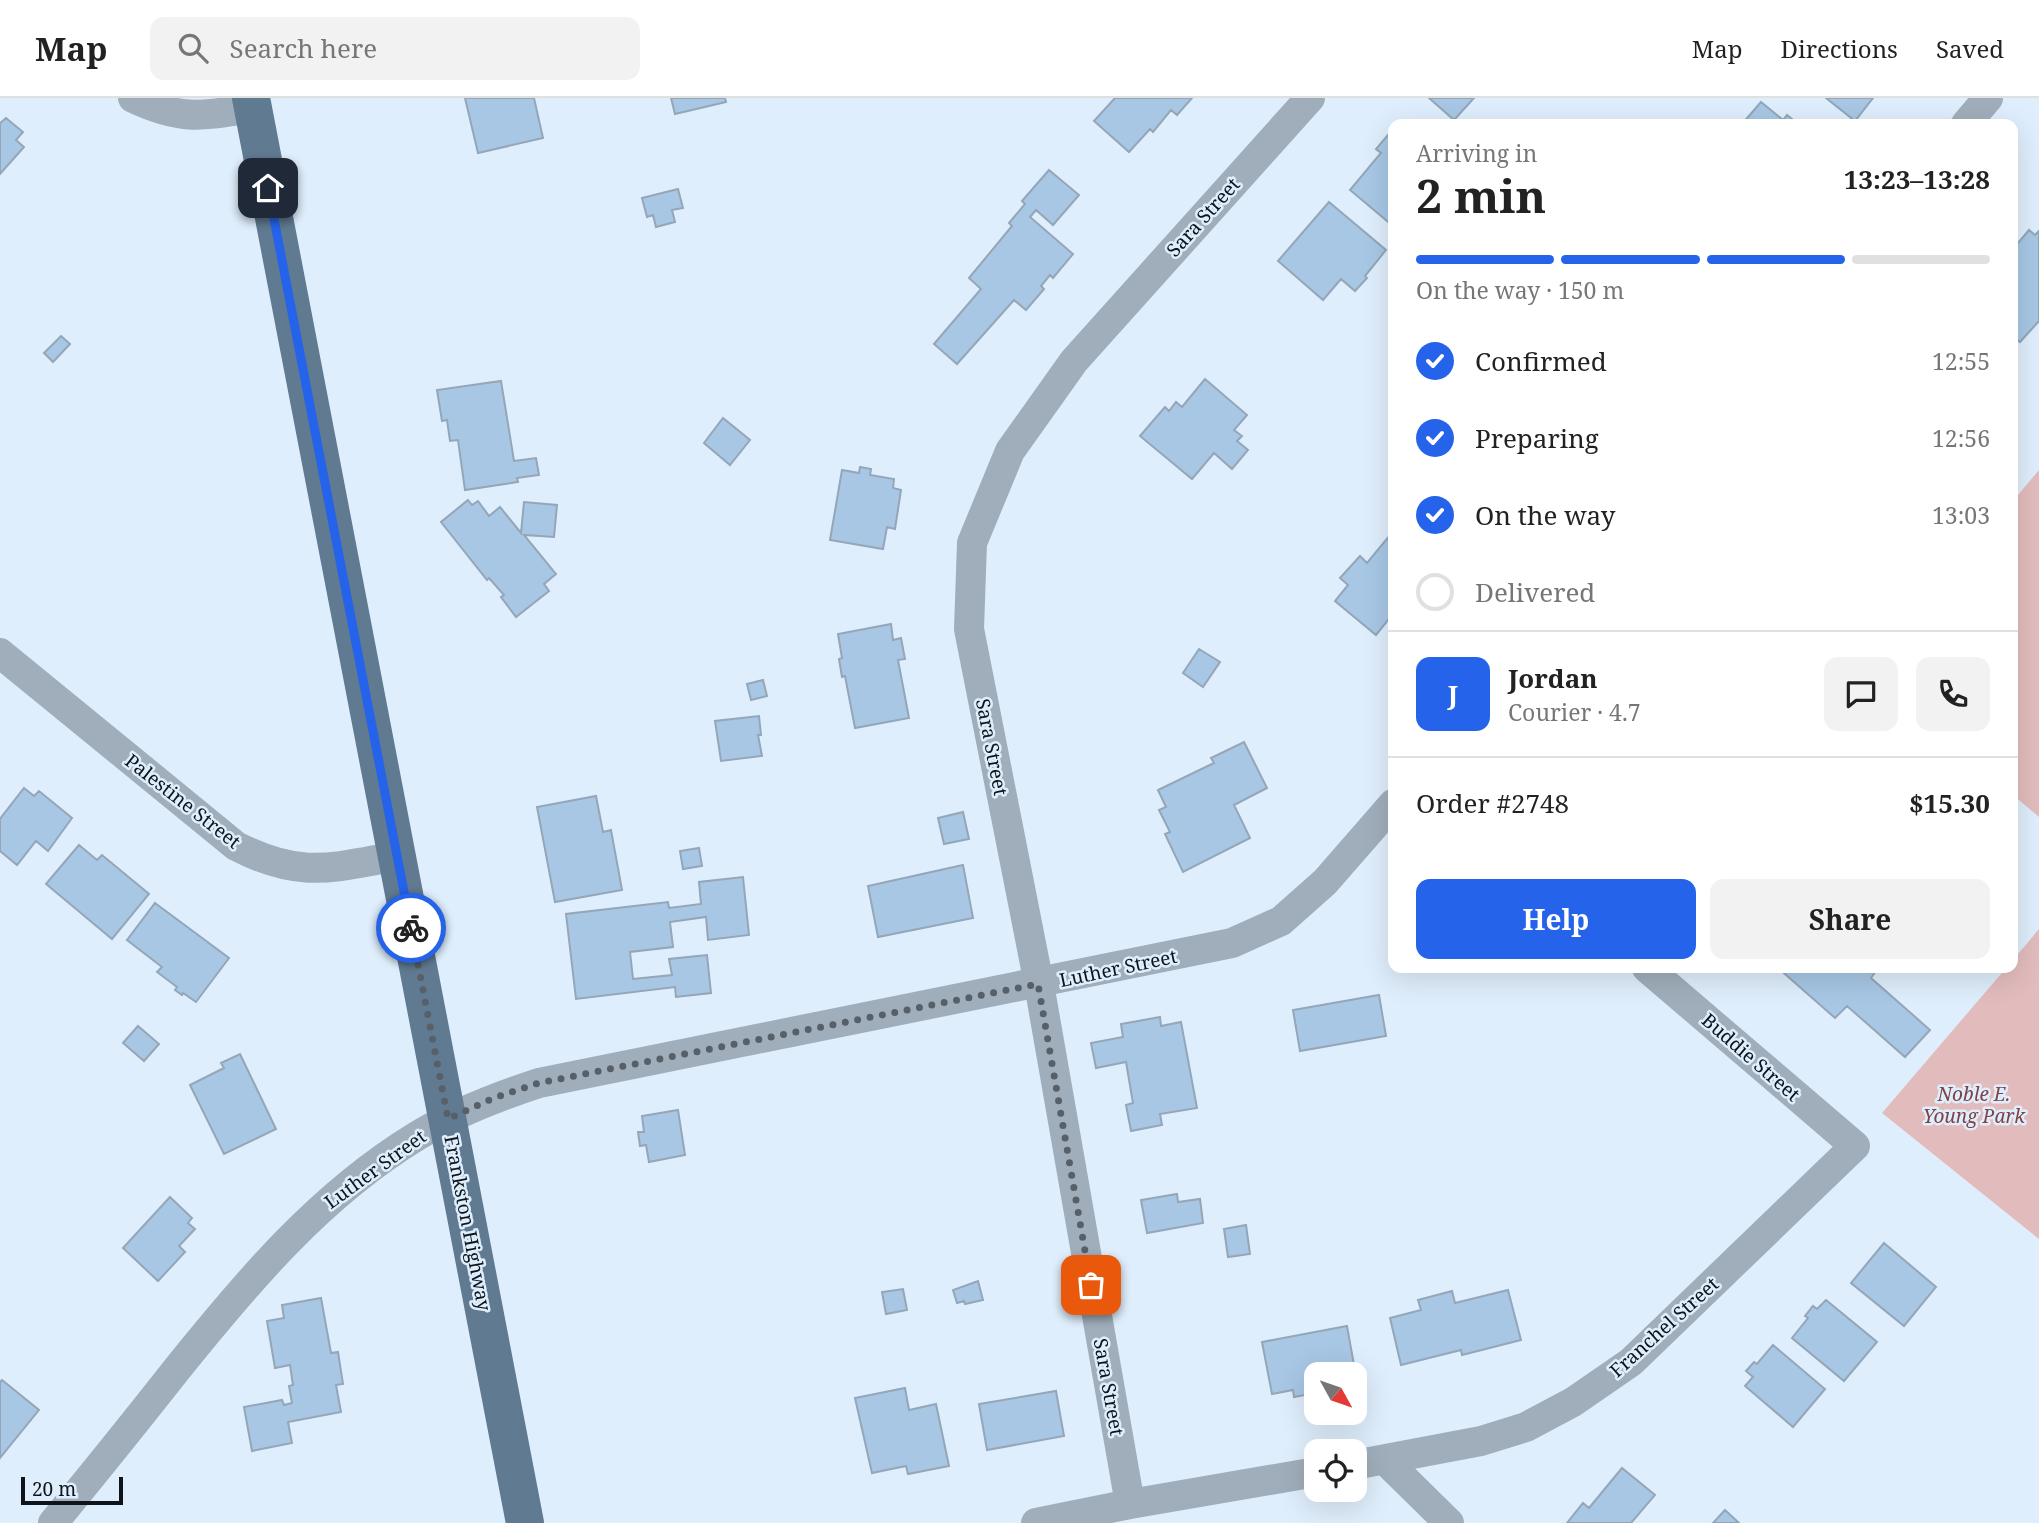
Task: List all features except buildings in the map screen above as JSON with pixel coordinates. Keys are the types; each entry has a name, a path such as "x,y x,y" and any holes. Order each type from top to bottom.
{"main road":[{"name":"Frankston Highway","path":"252,103 525,1523"}],"street":[{"path":"133,98 156,109 197,116 252,103"},
{"name":"Sara Street","path":"1130,1504 1038,984 969,629 972,543 1010,451 1074,361 1310,98"},
{"path":"1970,119 1988,98"},
{"name":"Palestine Street","path":"0,653 210,825 261,859 311,869 398,856"},
{"name":"Luther Street","path":"53,1523 266,1262 332,1198 415,1137 448,1119 494,1098 539,1083 1232,943 1281,921 1325,882 1388,810"},
{"name":"Buddie Street","path":"1653,973 1855,1146"},
{"name":"Franchel Street","path":"1367,1463 1493,1437 1526,1427 1573,1402 1631,1362 1855,1146"},
{"path":"1385,1460 1449,1523"},
{"path":"1035,1523 1304,1474"}],"green space":[{"path":"2039,470 2039,817 2018,799 2018,495"},
{"name":"Noble E. Young Park","path":"2039,929 2039,1239 1882,1113 2002,973 2018,973 2018,954"}],"way so far":[{"path":"411,928 448,1119 494,1098 539,1083 1038,984 1091,1285"}],"route":[{"path":"268,188 411,928"}]}
